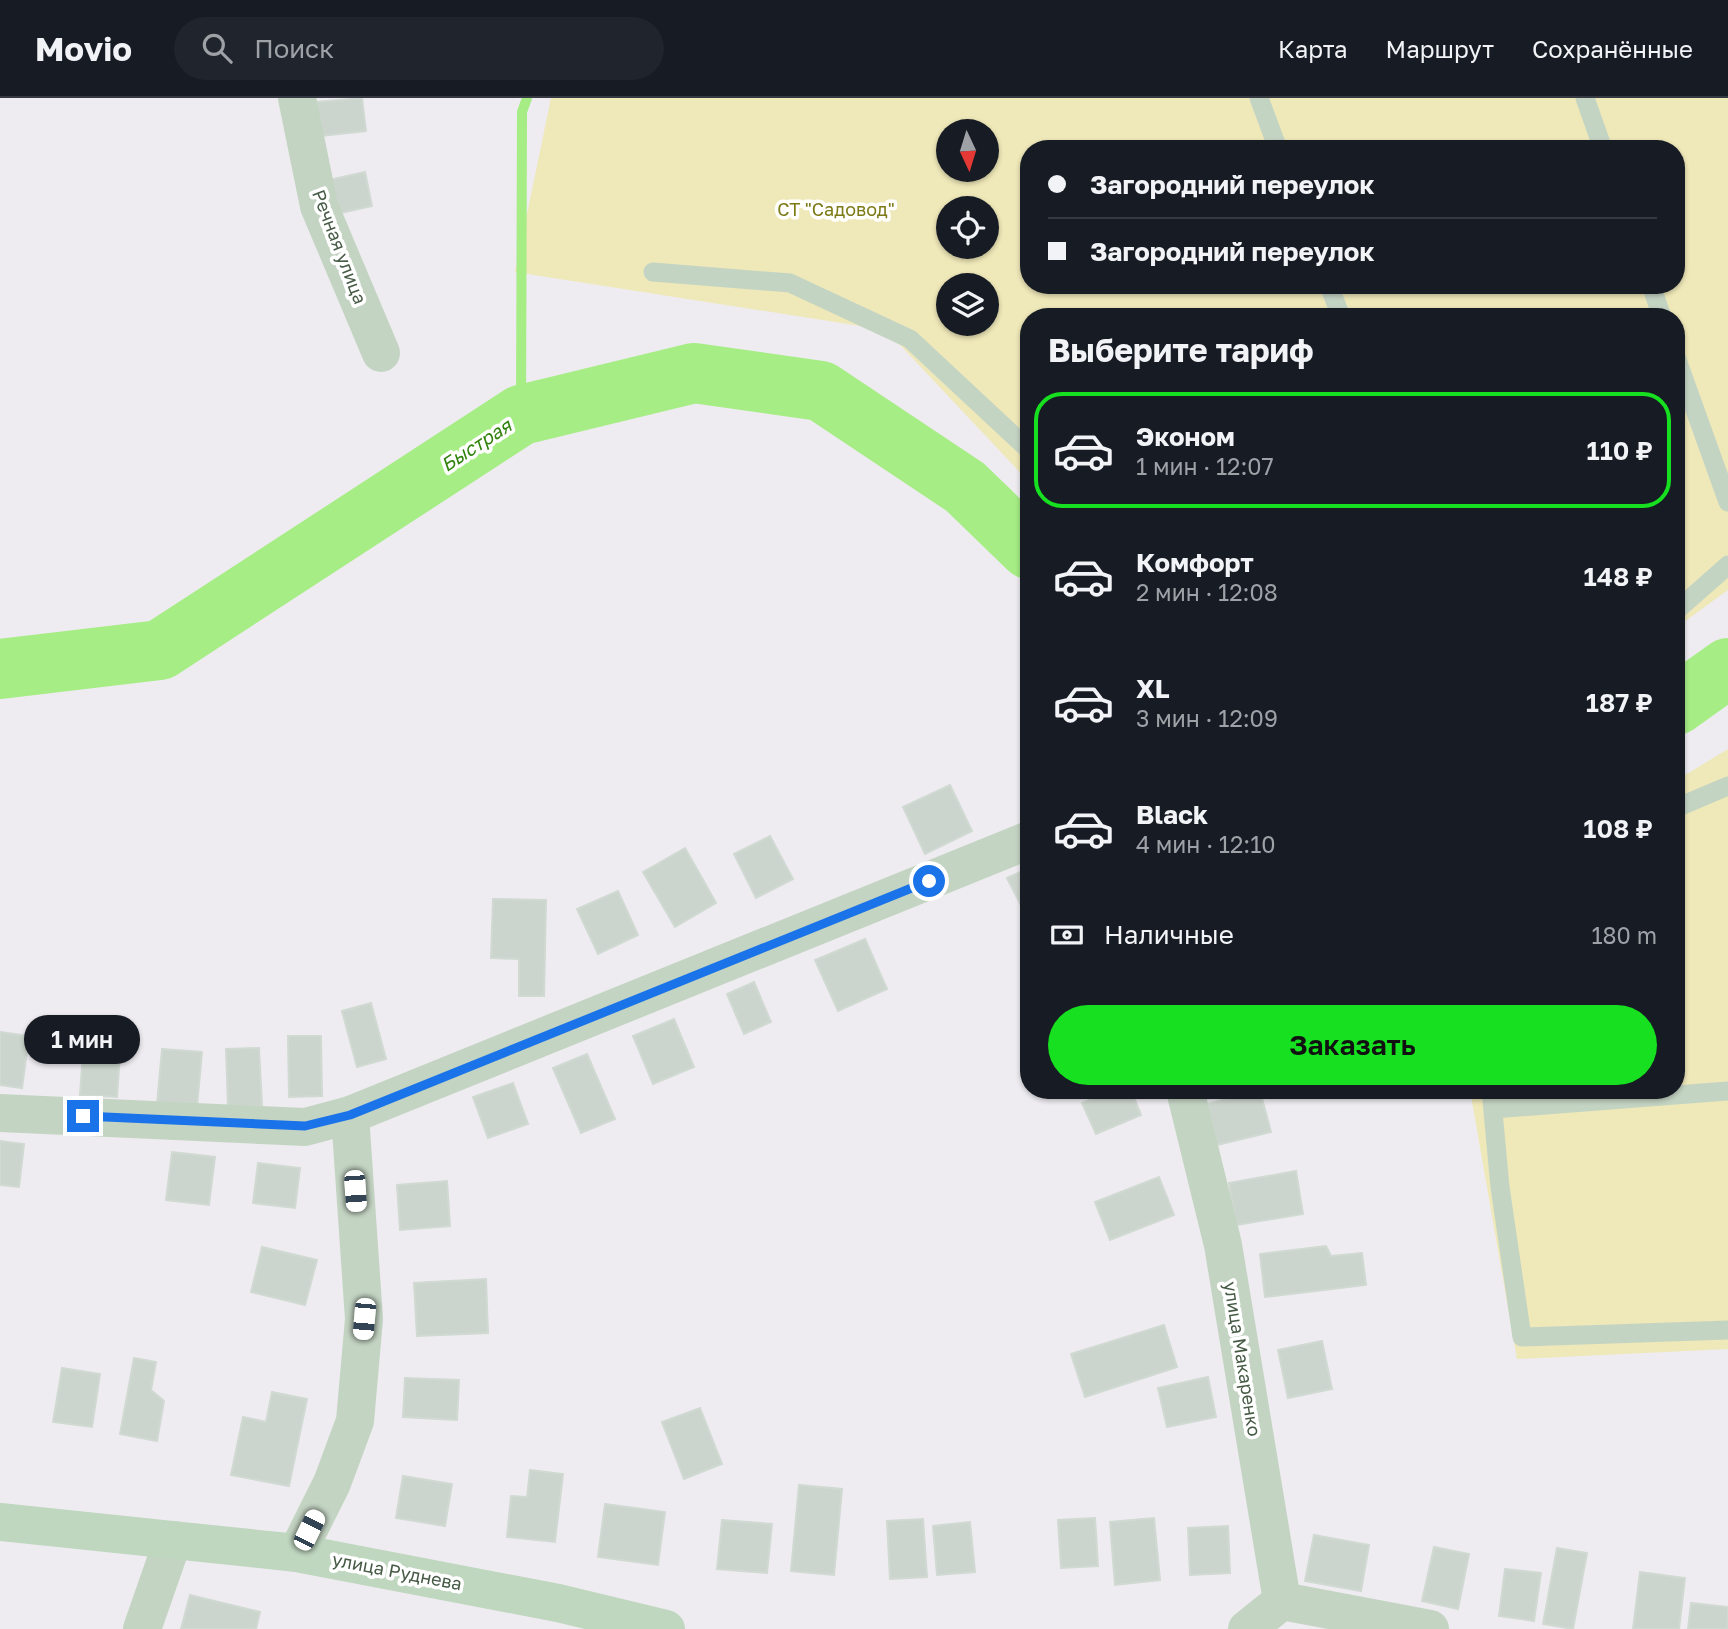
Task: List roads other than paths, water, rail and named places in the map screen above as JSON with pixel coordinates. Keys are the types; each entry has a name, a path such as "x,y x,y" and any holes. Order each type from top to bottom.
{"street":[{"name":"Речная улица","path":"297,98 319,206 381,353"},
{"path":"0,1113 305,1126 350,1115 1020,844"},
{"name":"улица Макаренко","path":"1187,1099 1223,1245 1276,1615"},
{"path":"297,1553 332,1483 355,1421 364,1319 350,1115"},
{"name":"улица Руднева","path":"0,1522 297,1553 558,1603 666,1629"},
{"path":"142,1629 173,1540"},
{"path":"1247,1629 1276,1615 1430,1629"}],"lane":[{"path":"1259,98 1275,140"},
{"path":"1585,98 1600,140"},
{"path":"653,272 790,283 910,339 1020,442"},
{"path":"1685,382 1728,502"},
{"path":"1685,603 1728,565"},
{"path":"1685,804 1728,786"},
{"path":"1685,1092 1728,1091"},
{"path":"1492,1099 1500,1187 1522,1336 1728,1330"}],"waterway":[{"path":"521,415 522,112 527,98"},
{"name":"Быстрая","path":"0,669 160,650 521,415 694,373 821,391 965,487 1020,540"},
{"name":"Быстрая","path":"1685,699 1728,668"}],"park label":[{"name":"СТ \"Садовод\"","path":"836,210"}]}
